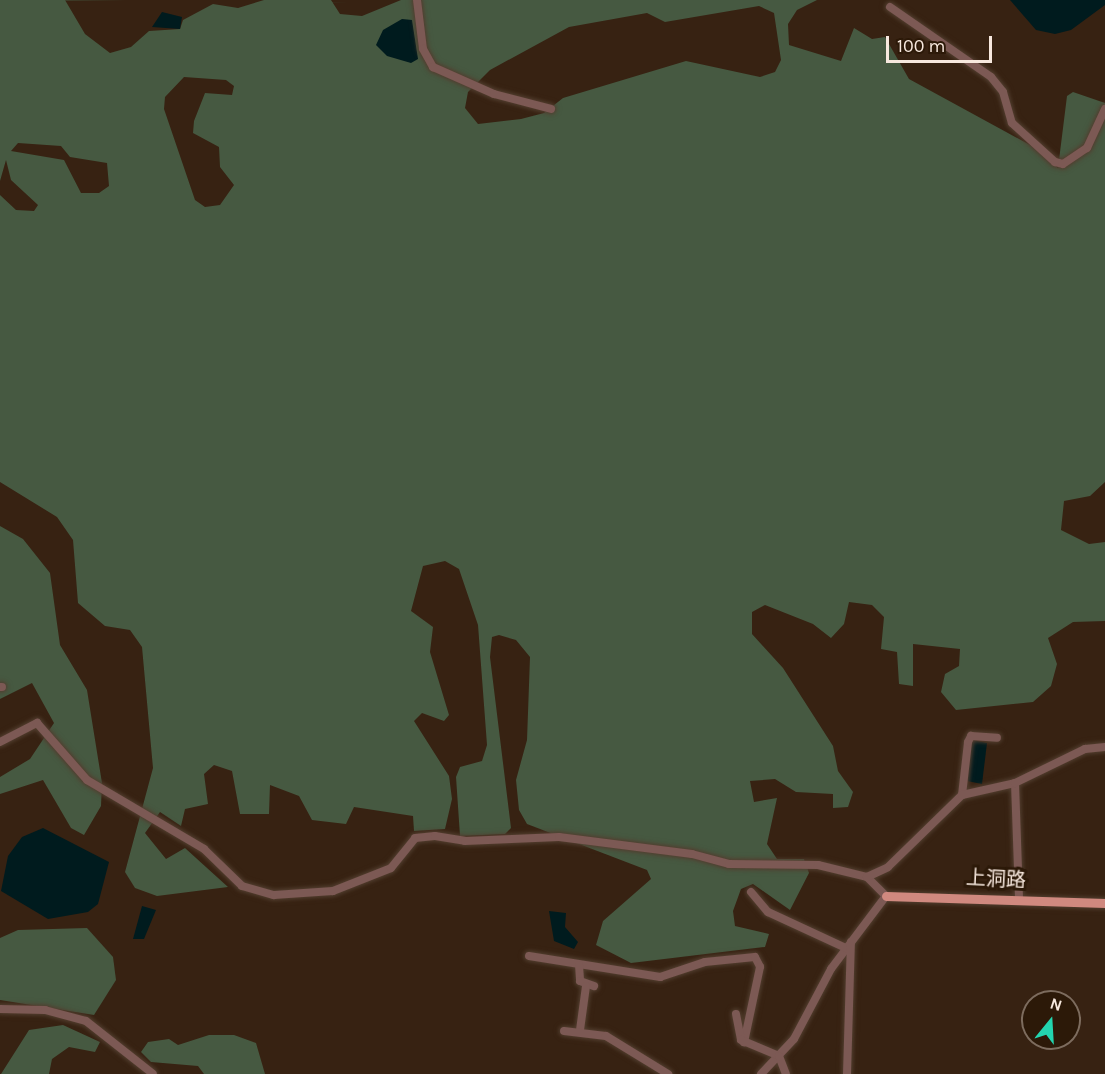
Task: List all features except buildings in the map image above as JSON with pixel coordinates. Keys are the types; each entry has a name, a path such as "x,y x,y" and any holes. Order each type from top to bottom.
{"main road":[{"name":"上洞路","path":"886,896 1018,898 1105,903"}],"street":[{"path":"417,0 423,49 433,67 494,94 551,109"},
{"path":"890,7 991,77 1003,92 1012,123 1055,162 1063,164 1086,148 1105,109"},
{"path":"0,742 37,723 87,780 204,849 242,886 274,895 333,891 391,868 415,838 435,836 465,841 559,837 692,854 729,864 818,865 867,877 886,896 846,948 779,1056 761,1074"},
{"path":"962,795 968,742 971,736 997,738"},
{"path":"867,877 888,867 962,795 1015,783 1085,749 1105,747"},
{"path":"1015,783 1018,898"},
{"path":"751,892 768,912 846,948"},
{"path":"847,1074 852,940"},
{"path":"529,956 660,977 705,962 755,957 760,967 744,1042"},
{"path":"579,965 580,981 590,986 580,1030"},
{"path":"0,1009 45,1010 86,1021 153,1074"},
{"path":"736,1014 736,1033 744,1042 779,1056 786,1074"},
{"path":"564,1031 580,1030 606,1036 668,1074"}],"green space":[{"path":"0,0 65,0 85,34 110,53 131,47 149,31 180,29 183,20 213,4 238,8 264,0 331,0 340,14 362,16 401,0 817,0 797,10 788,24 789,45 841,61 854,28 872,39 885,37 909,79 1030,145 1058,168 1067,96 1073,92 1105,103 1105,482 1090,496 1064,501 1061,530 1089,544 1105,542 1105,621 1073,622 1048,638 1057,664 1051,686 1033,702 956,710 941,692 945,674 959,666 960,649 913,644 913,686 899,684 897,652 881,649 884,617 872,605 849,602 844,624 831,638 813,624 765,605 752,612 752,634 783,668 833,746 838,771 853,792 848,807 833,808 833,794 796,792 775,779 750,781 754,802 777,798 767,844 777,859 804,859 809,873 790,910 753,884 741,889 733,911 735,926 769,934 765,947 631,963 596,945 603,921 651,879 647,870 527,824 519,810 516,780 527,740 530,657 516,640 499,635 492,637 490,657 511,828 505,834 460,836 456,777 460,767 482,761 487,745 478,625 459,569 445,561 423,566 411,611 433,627 430,652 449,715 444,721 422,713 414,721 449,776 452,799 445,829 414,831 413,816 354,807 346,824 312,820 299,796 270,785 269,814 240,814 232,771 214,765 204,774 208,804 185,809 181,826 160,812 145,833 166,859 185,848 228,887 157,896 135,888 125,872 153,768 142,647 130,630 105,626 78,603 73,540 57,517 0,482 0,195 16,210 34,211 38,205 11,180 6,160 0,181","holes":["759,6 774,13 781,60 775,72 760,77 686,61 563,98 544,113 521,119 478,124 465,108 468,92 490,70 569,27 647,13 665,22","184,77 226,80 234,86 232,95 205,93 194,121 193,133 219,147 220,167 234,185 220,205 205,207 195,200 164,109 165,97","18,143 61,146 70,157 107,163 109,186 99,193 81,193 64,160 11,151"]},
{"path":"0,526 23,539 50,573 60,645 87,690 102,783 101,806 84,835 71,828 43,780 0,794 0,777 30,759 54,723 32,683 0,699"},
{"path":"87,928 113,957 116,980 94,1015 0,1000 0,938 18,930"},
{"path":"63,1025 100,1042 95,1052 69,1047 52,1059 49,1074 1,1074 29,1030"},
{"path":"209,1035 234,1035 256,1043 265,1074 204,1074 198,1066 151,1062 141,1052 148,1042 169,1039 178,1045"}],"water":[{"path":"1010,0 1105,0 1105,5 1071,30 1055,34 1036,30"},
{"path":"162,12 182,17 180,29 152,27"},
{"path":"402,19 412,20 418,59 411,63 387,56 376,45 383,30"},
{"path":"972,740 987,743 982,784 967,781"},
{"path":"43,828 109,862 98,904 88,912 48,919 1,891 8,856 22,837"},
{"path":"142,906 156,910 144,939 133,939"},
{"path":"549,911 566,913 565,927 578,942 574,949 554,941"}]}
